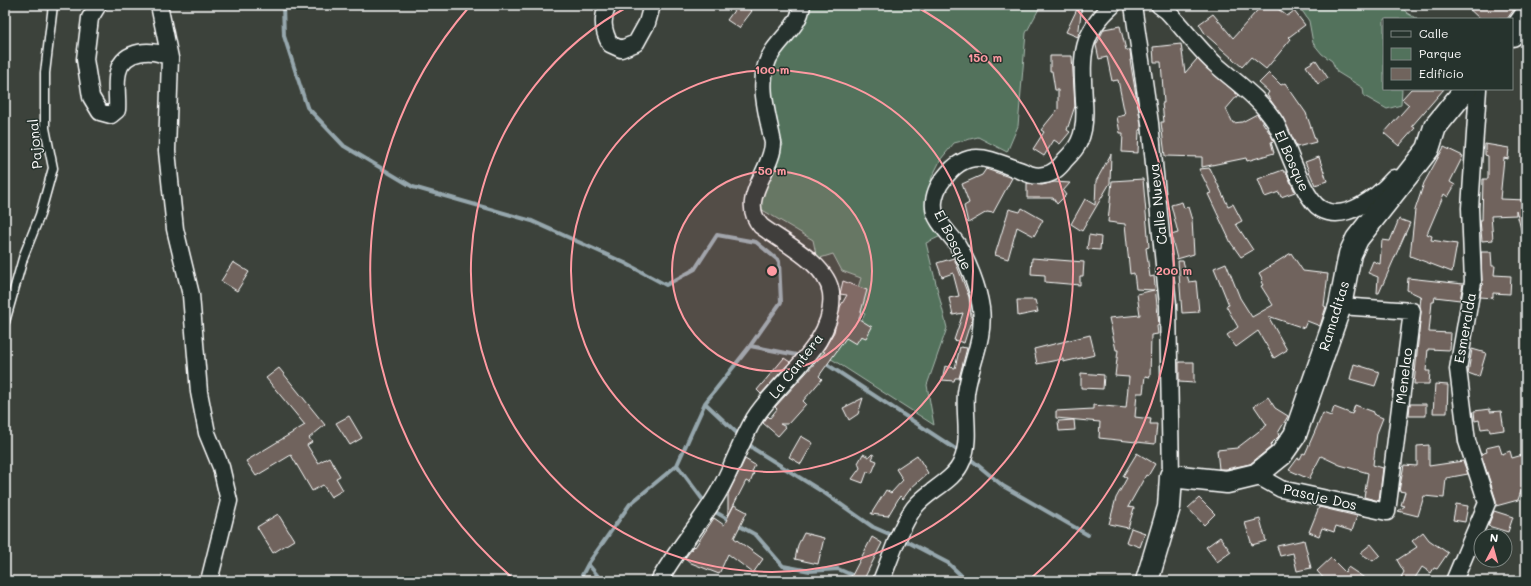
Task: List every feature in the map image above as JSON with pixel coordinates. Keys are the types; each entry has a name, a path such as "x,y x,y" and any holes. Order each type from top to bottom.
{"street":[{"path":"98,5 90,18 85,59 91,97 100,112 111,115 117,110 118,72 124,60 140,52 161,52 170,58"},
{"path":"159,5 170,58 167,151 175,229 191,295 199,392 207,434 221,467 229,501 209,581"},
{"path":"608,5 604,13 603,31 610,44 621,49 636,43 647,23 652,5"},
{"name":"La Cantera","path":"659,581 671,560 691,534 718,492 754,418 810,352 828,321 831,292 818,267 761,226 755,219 752,211 753,196 773,152 773,143 763,89 766,64 772,52 795,24 802,5"},
{"name":"El Bosque","path":"881,581 900,535 914,507 947,479 962,463 966,447 966,393 982,329 980,307 973,282 957,244 942,225 935,212 934,196 940,184 958,164 973,157 988,158 1031,174 1044,175 1057,170 1079,142 1085,115 1082,63 1085,43 1093,26 1113,5"},
{"name":"Calle Nueva","path":"1133,5 1150,123 1168,304 1171,476"},
{"name":"El Bosque","path":"1159,5 1167,11 1212,62 1258,101 1274,121 1310,200 1321,209 1334,214 1349,211 1383,191 1435,127"},
{"path":"1513,34 1526,15"},
{"name":"Ramaditas","path":"1171,476 1227,482 1256,475 1281,455 1295,434 1340,306 1350,254 1357,239 1428,150 1435,127 1465,90"},
{"name":"Esmeralda","path":"1454,581 1487,503 1467,441 1458,368 1473,282 1470,208 1478,90"},
{"name":"Menelao","path":"1340,306 1412,311 1387,512"},
{"name":"Pasaje Dos","path":"1256,475 1281,489 1387,512"},
{"path":"1147,581 1169,507 1171,476"}],"lane":[{"name":"Pajonal","path":"5,322 24,255 40,215 53,168 45,128 45,73 53,5"}],"green space":[{"path":"804,5 1041,5 1026,33 1018,126 1007,152 978,137 954,143 941,159 932,177 927,196 943,235 926,243 947,328 927,385 934,425 833,360 818,355 832,333 844,338 854,334 865,314 852,306 861,278 842,271 833,254 817,259 813,240 754,205 761,175 783,145 760,78"},
{"path":"1293,5 1400,5 1407,13 1415,18 1383,18 1383,90 1402,90 1401,105 1387,109 1364,96 1363,88 1337,72 1332,61 1322,54 1313,43 1309,21 1303,12"}],"building":[{"path":"738,5 745,5 752,11 739,28 727,20"},
{"path":"1079,5 1082,5 1078,37 1066,32"},
{"path":"1262,5 1273,5 1287,16 1294,11 1305,25 1289,37 1291,39 1266,69 1251,57 1242,67 1206,35 1199,24 1213,14 1233,38"},
{"path":"1465,5 1517,5 1508,18 1479,18"},
{"path":"1120,26 1126,50 1130,50 1130,60 1141,124 1141,129 1139,130 1138,153 1122,152 1123,133 1120,133 1117,117 1125,115 1118,80 1112,81 1107,57 1099,59 1096,45 1104,29"},
{"path":"1181,44 1185,73 1197,59 1238,95 1226,109 1233,123 1242,122 1257,114 1274,141 1271,142 1274,153 1247,161 1246,158 1202,167 1202,157 1165,156 1161,122 1164,122 1162,103 1164,103 1161,62 1154,62 1153,47"},
{"path":"1050,56 1072,56 1075,106 1067,130 1070,132 1060,144 1054,140 1044,156 1033,149 1044,132 1041,130 1058,109 1058,90 1055,90 1052,71 1050,71"},
{"path":"1316,60 1328,78 1318,84 1306,66"},
{"path":"1269,73 1281,85 1285,83 1306,113 1316,142 1297,147 1283,118 1267,95 1269,92 1259,83"},
{"path":"1410,90 1443,90 1412,126 1415,128 1399,146 1384,133 1409,105 1402,99"},
{"path":"1485,144 1509,148 1508,159 1504,158 1500,199 1526,200 1526,233 1522,233 1516,210 1516,215 1491,216 1493,240 1482,241 1480,220 1482,220 1483,179 1488,179 1488,156 1485,155"},
{"path":"1444,147 1463,156 1450,182 1455,185 1448,197 1444,194 1427,234 1432,236 1431,240 1457,244 1452,272 1410,256 1415,210 1424,183"},
{"path":"1111,154 1110,183 1082,231 1071,224 1085,199 1095,205 1096,181"},
{"path":"1319,157 1327,181 1315,185 1305,162"},
{"path":"1210,168 1228,206 1233,204 1242,221 1236,224 1253,250 1241,257 1231,243 1208,194 1211,193 1199,169"},
{"path":"986,169 1012,178 993,213 987,212 968,223 964,206 969,203 962,184 982,175"},
{"path":"1283,170 1286,172 1295,192 1281,197 1279,192 1265,197 1258,179"},
{"path":"1143,179 1149,247 1146,248 1150,277 1154,276 1159,325 1157,326 1158,334 1151,335 1150,377 1145,376 1143,393 1137,393 1135,417 1151,419 1150,424 1157,424 1155,444 1099,438 1100,422 1056,418 1056,411 1093,409 1093,405 1126,408 1129,377 1115,376 1118,350 1116,350 1109,318 1140,315 1137,294 1154,290 1136,289 1134,273 1130,274 1125,224 1108,222 1112,181"},
{"path":"1054,182 1070,183 1063,191 1066,195 1057,204 1053,198 1027,198 1027,183 1042,185"},
{"path":"1182,202 1184,208 1188,207 1192,220 1194,254 1177,259 1171,235 1178,233 1171,205"},
{"path":"1022,208 1043,220 1034,236 1017,227 1008,259 995,255 1009,209 1020,212"},
{"path":"1399,219 1410,223 1379,293 1377,293 1378,277 1368,273 1373,261 1380,264 1382,240 1390,241"},
{"path":"1089,235 1101,237 1100,250 1087,249"},
{"path":"1481,252 1491,252 1492,266 1495,266 1494,275 1511,276 1510,294 1493,293 1493,298 1480,297 1482,286 1484,284 1482,283"},
{"path":"1291,253 1303,271 1328,274 1324,306 1326,307 1320,326 1307,321 1304,328 1268,316 1287,350 1274,358 1258,331 1236,347 1227,335 1238,327 1226,306 1229,305 1214,268 1226,263 1240,298 1252,317 1273,305 1261,286 1263,285 1261,282 1263,280 1259,273"},
{"path":"954,258 969,297 972,324 970,324 964,343 954,340 963,313 953,315 949,298 959,296 953,273 942,277 937,263"},
{"path":"1032,258 1084,262 1083,276 1080,276 1080,285 1045,282 1045,275 1031,274"},
{"path":"1178,261 1183,261 1189,282 1196,281 1199,312 1182,313"},
{"path":"233,262 249,272 237,291 221,281"},
{"path":"1408,278 1463,284 1460,300 1435,297 1434,302 1432,302 1429,332 1451,333 1450,350 1428,349 1426,371 1430,371 1429,384 1414,384 1422,297 1407,290"},
{"path":"843,281 867,290 859,319 872,327 866,338 861,336 856,344 846,338 819,376 822,379 803,401 806,404 788,424 780,424 786,427 778,436 763,423 768,416 770,418 777,409 775,407 825,352 823,351 834,332 840,307 847,295 840,294"},
{"path":"1017,300 1035,300 1038,312 1018,316"},
{"path":"1090,335 1095,355 1063,362 1063,359 1037,364 1034,349"},
{"path":"960,347 967,348 959,378 955,378 954,381 942,380 945,366 955,368"},
{"path":"1472,349 1486,353 1479,377 1468,373"},
{"path":"784,358 790,362 761,394 757,390"},
{"path":"1179,362 1194,362 1194,383 1179,382"},
{"path":"1354,364 1380,372 1375,386 1350,379"},
{"path":"279,368 325,425 309,438 312,442 307,445 318,463 329,457 340,476 336,478 343,490 331,497 323,485 312,491 291,455 256,476 246,461 305,425 266,378"},
{"path":"1081,373 1104,375 1103,389 1081,388"},
{"path":"1435,384 1448,385 1447,413 1433,413"},
{"path":"1268,397 1275,408 1288,416 1278,433 1279,436 1270,445 1271,447 1250,464 1219,469 1217,450 1237,448 1267,425 1254,406"},
{"path":"863,398 858,414 849,420 843,408"},
{"path":"1410,404 1426,404 1426,416 1409,416"},
{"path":"1355,405 1374,412 1373,414 1383,418 1377,433 1373,465 1383,468 1379,501 1364,497 1368,473 1340,465 1321,456 1309,479 1289,470 1298,458 1300,459 1303,453 1305,454 1323,413 1331,416 1334,407 1352,414"},
{"path":"1490,409 1490,412 1501,411 1504,430 1490,432 1489,428 1481,429 1479,420 1475,421 1474,411"},
{"path":"349,416 362,438 350,445 336,423"},
{"path":"1074,420 1075,430 1059,431 1058,421"},
{"path":"801,436 813,443 801,464 789,457"},
{"path":"1429,445 1429,466 1463,461 1468,474 1446,478 1444,498 1424,496 1418,516 1398,511 1405,506 1401,505 1405,492 1399,491 1404,465 1417,466 1417,446"},
{"path":"1499,445 1502,454 1510,451 1512,458 1526,454 1526,477 1518,500 1496,506 1496,500 1481,454 1487,452 1486,448"},
{"path":"1137,453 1155,464 1148,476 1146,475 1128,507 1134,508 1128,528 1109,524 1116,498 1127,478 1123,476"},
{"path":"863,454 869,457 872,454 874,455 872,459 877,461 872,473 867,472 863,483 852,479 860,468 858,463"},
{"path":"917,455 928,473 911,488 903,499 900,496 888,516 871,514 886,490 891,493 903,480 896,469"},
{"path":"745,459 755,465 752,472 754,473 750,483 746,481 728,516 728,494"},
{"path":"1199,498 1215,514 1204,525 1188,508"},
{"path":"1456,504 1468,506 1465,522 1453,520"},
{"path":"734,505 747,512 734,538 763,559 753,573 728,554 719,574 691,563 685,558 694,546 695,547 714,518 724,525"},
{"path":"1319,507 1357,516 1352,531 1336,526 1334,532 1322,528 1319,536 1309,532"},
{"path":"1494,511 1513,517 1509,528 1495,528 1488,526"},
{"path":"278,514 294,540 273,553 257,527"},
{"path":"1260,519 1266,541 1252,545 1245,523"},
{"path":"1131,528 1145,533 1140,547 1126,542"},
{"path":"1423,532 1429,540 1448,553 1437,569 1434,568 1431,573 1422,567 1413,581 1399,581 1404,572 1397,560 1417,547 1412,541"},
{"path":"804,533 824,538 818,564 795,559 798,545"},
{"path":"872,537 882,543 863,581 849,581"},
{"path":"1220,537 1231,552 1217,562 1206,547"},
{"path":"1304,540 1311,568 1297,571 1293,553 1280,556 1277,546"},
{"path":"1371,544 1380,555 1373,561 1360,553"},
{"path":"1331,558 1345,572 1348,567 1369,581 1326,581 1317,571"}],"waterway":[{"path":"283,5 284,36 307,107 344,146 413,187 532,221 625,263 666,285 695,269 717,235 756,242 779,261 781,302 750,346 705,403 677,465 630,504 588,564 579,581"},
{"path":"750,346 802,356"},
{"path":"810,359 828,365 960,452"},
{"path":"705,403 740,436"},
{"path":"747,442 754,449 826,494 873,527 896,537"},
{"path":"968,457 1003,486 1088,535"},
{"path":"677,465 706,504"},
{"path":"712,510 731,521"},
{"path":"736,524 756,535 783,566 810,571 838,569 866,581"},
{"path":"902,539 948,563 967,581"},
{"path":"588,564 602,581"}]}
